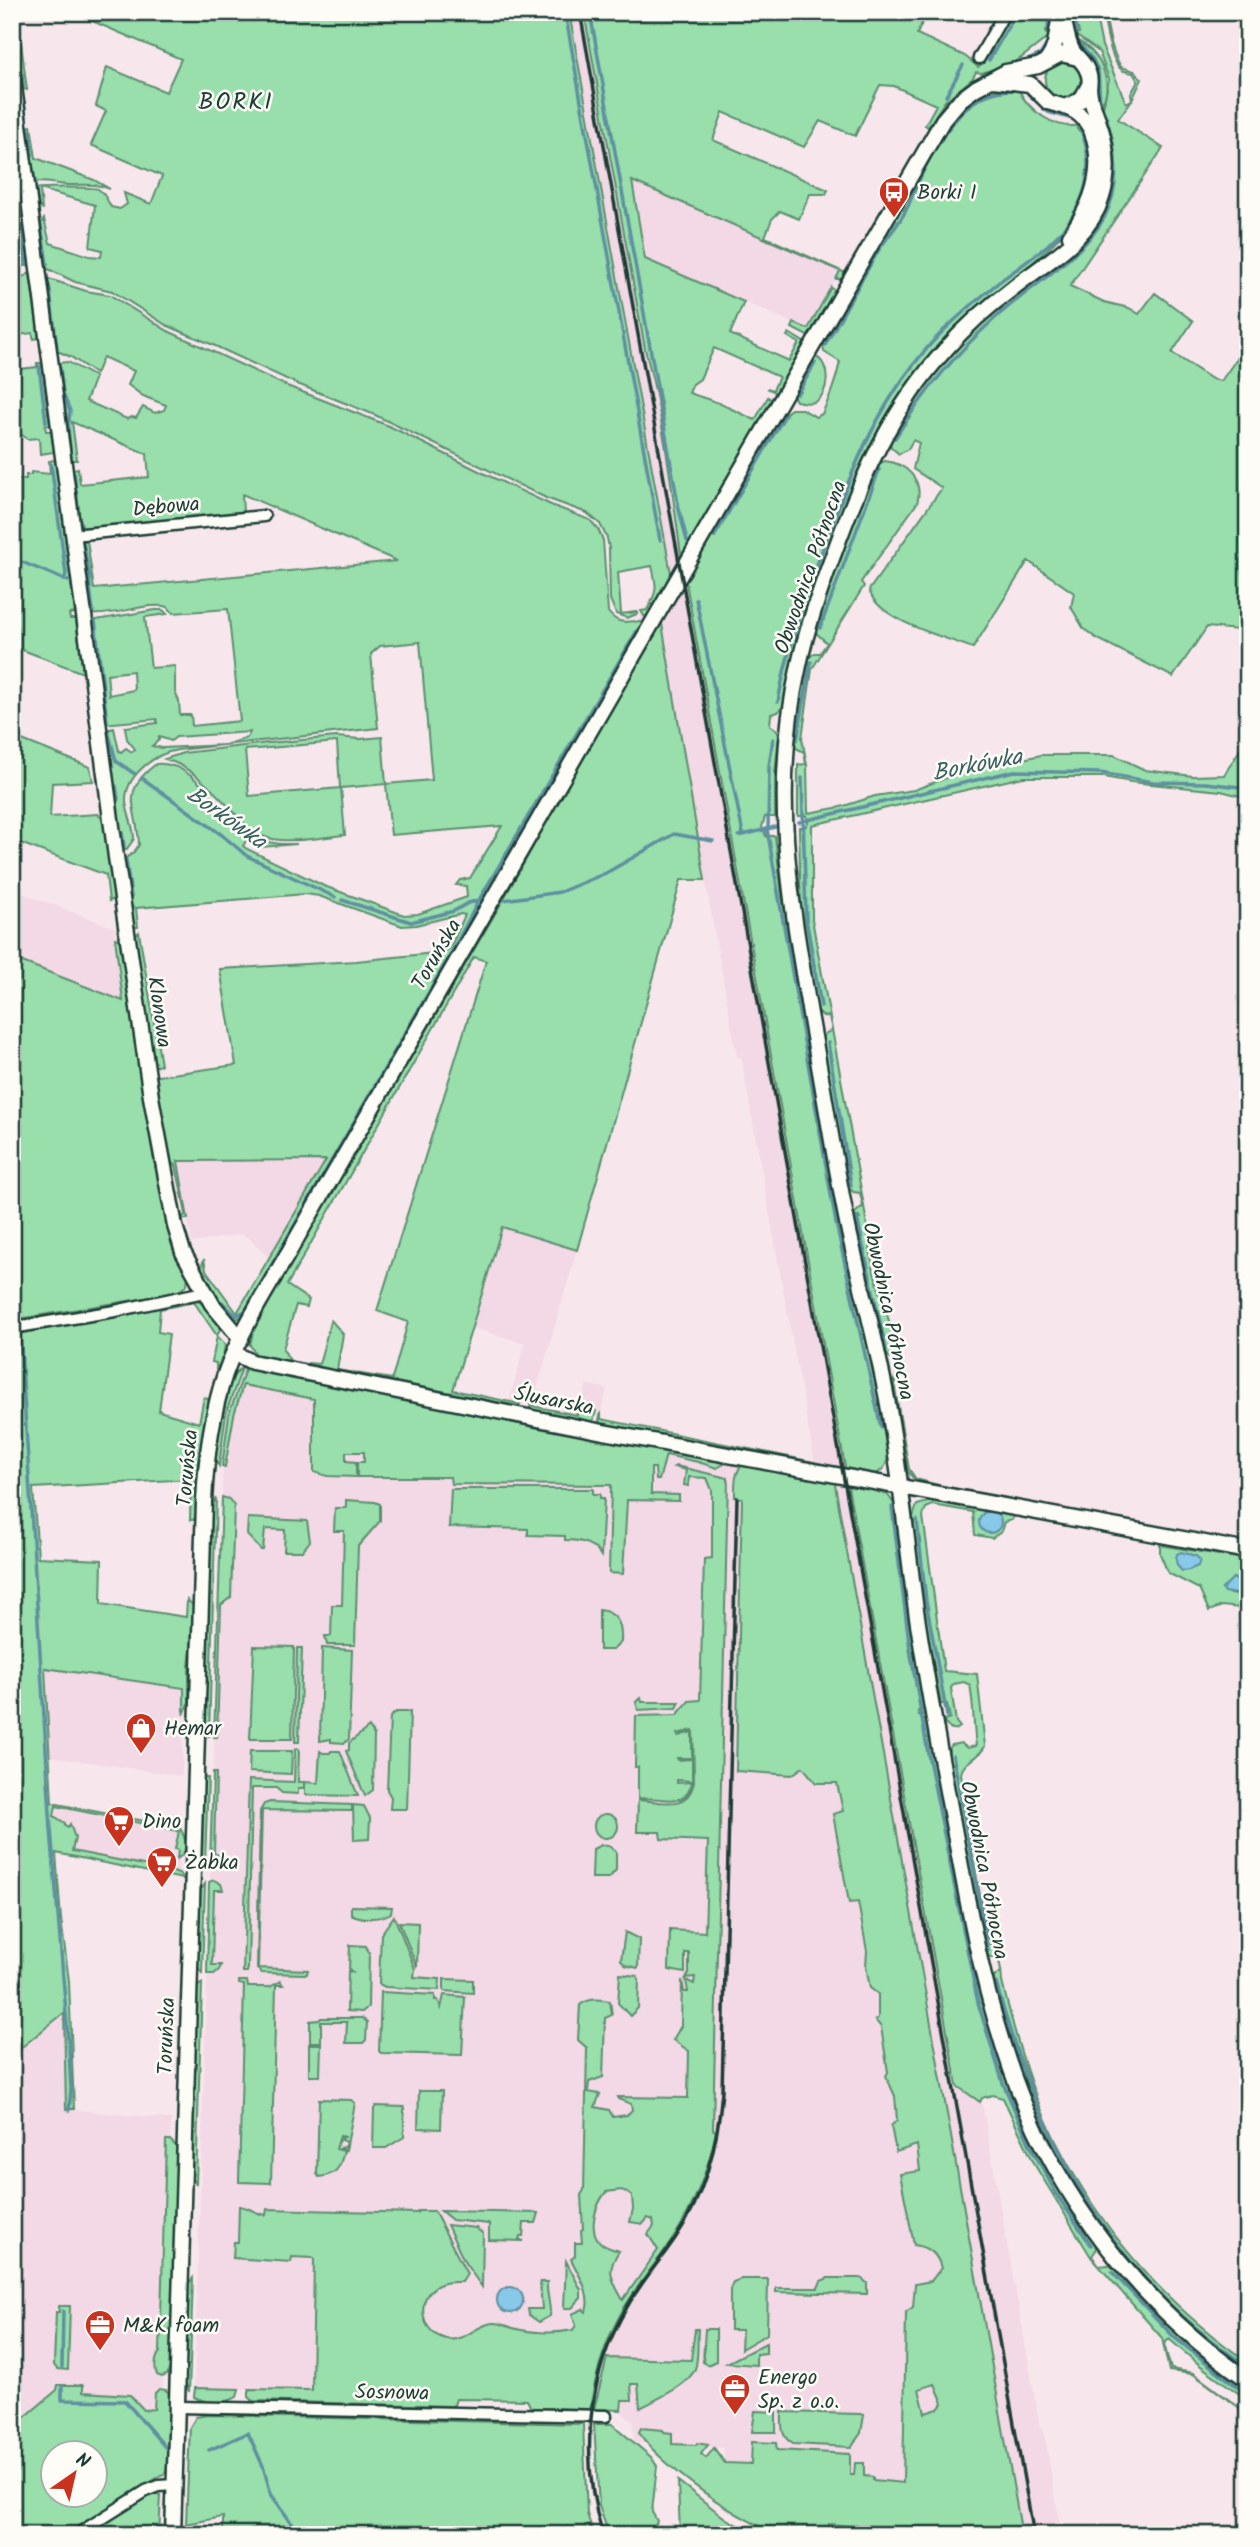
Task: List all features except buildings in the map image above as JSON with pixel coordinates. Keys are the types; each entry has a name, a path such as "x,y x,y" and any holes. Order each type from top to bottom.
{"street":[{"path":"979,58 1005,12"},
{"path":"1061,13 1067,25 1070,46 1087,68 1089,85 1081,100 1065,107 1048,102 1040,91 1037,77 1055,46 1061,13"},
{"path":"1046,60 1065,54 1078,58"},
{"name":"Toruńska","path":"173,2535 206,1464 218,1399 234,1353 943,120 963,97 1008,71 1030,68 1046,60"},
{"name":"Klonowa","path":"12,72 91,671 151,1097 178,1237 187,1262 224,1322 241,1339"},
{"path":"993,80 1024,82 1040,91"},
{"name":"Obwodnica Północna","path":"1089,85 1089,94 1105,145 1106,180 1100,202 1089,225 1077,240 1062,249 966,328 926,372 892,421 858,488 815,606 800,660 788,722 783,800 790,895 845,1212 885,1386 921,1640 968,1906 989,1999 1015,2080 1040,2138 1060,2177 1090,2224 1120,2263 1182,2328 1248,2379"},
{"name":"Obwodnica Północna","path":"1062,249 1088,205 1097,165 1096,147 1089,126 1080,114 1065,107"},
{"name":"Dębowa","path":"73,535 264,516"},
{"path":"12,1328 115,1311 204,1292"},
{"name":"Ślusarska","path":"234,1353 252,1362 598,1431 1248,1551"},
{"name":"Sosnowa","path":"177,2407 606,2416"},
{"path":"76,2535 146,2491 159,2486 174,2485"}],"shaded area":[{"path":"552,12 601,12 631,180 840,271 808,329 645,260 852,1360 872,1508 1062,2535 1001,2535 724,2466 724,2448 634,2443 633,2422 605,2398 313,2351 312,2390 194,2388 223,1467 230,1420 244,1372 818,1481 741,1057 737,1057 661,636 638,621 658,587"},
{"path":"16,891 113,927 124,1001 12,958 12,902"},
{"path":"327,1160 269,1258 249,1238 241,1234 192,1243 177,1161"},
{"path":"502,1227 577,1250 533,1402 521,1400 520,1404 509,1402 525,1343 472,1328"},
{"path":"587,1384 607,1389 601,1412 580,1407"},
{"path":"45,1667 184,1688 182,1776 49,1756"},
{"path":"52,1803 180,1829 178,1878 56,1853"},
{"name":"M&K foam","path":"64,2013 66,2109 171,2119 161,2440 12,2430 12,2055"}],"green space":[{"path":"87,12 569,12 672,579 648,617 641,611 647,610 655,593 652,566 618,572 621,614 637,614 627,618 616,614 610,599 607,538 600,524 587,513 546,498 375,415 295,383 166,325 112,291 75,282 44,267 39,227 44,219 50,243 89,256 101,257 102,250 90,247 95,205 40,189 42,209 36,204 36,189 87,188 98,189 111,207 120,209 127,204 124,193 151,204 162,176 91,145 106,111 96,106 107,67 166,92 181,59 85,18"},
{"path":"584,12 927,12 917,34 965,56 978,67 991,53 996,37 1011,12 1052,12 1050,30 1046,30 1046,34 1051,35 1017,61 982,73 976,72 972,79 945,101 928,127 925,125 936,105 894,86 880,85 855,136 820,121 804,147 723,112 713,140 828,190 826,194 810,194 799,219 780,211 772,219 765,237 848,274 842,279 836,279 840,271 632,181 645,259 744,302 730,334 789,361 799,343 787,336 789,333 805,343 806,347 777,393 767,388 773,390 779,377 714,348 700,379 693,384 689,393 719,403 755,420 768,397 772,400 772,405 682,562 662,428 645,349"},
{"path":"1071,12 1095,12 1102,46 1126,103 1132,100 1118,119 1163,148 1070,286 1139,314 1155,293 1193,321 1172,353 1212,379 1221,381 1248,343 1248,631 1207,627 1173,677 1096,638 1084,629 1071,607 1074,593 1028,561 973,648 898,619 875,601 869,590 942,488 913,469 919,443 913,440 908,449 899,454 891,447 890,438 911,405 955,350 992,314 1068,256 1094,228 1102,113 1109,79 1099,52 1074,34 1079,33 1078,29 1074,29"},
{"path":"1103,12 1112,47 1121,67 1134,71 1142,79 1132,100 1131,94 1138,81 1133,73 1118,66 1109,43"},
{"path":"16,34 20,35 27,90 19,88 13,39"},
{"path":"1080,43 1098,59 1106,78 1104,99 1099,108 1099,103 1102,102 1097,99 1094,68 1078,48"},
{"path":"1063,62 1076,67 1081,80 1076,93 1063,98 1050,93 1045,80 1050,67"},
{"path":"1011,87 1018,88 1035,111 1052,122 1081,125 1077,129 1084,130 1092,161 1088,189 1076,216 1057,240 951,332 921,366 886,416 854,481 821,567 796,646 783,706 778,712 771,714 770,725 779,735 775,773 775,817 765,817 762,827 766,836 775,836 782,896 834,1189 877,1386 888,1454 884,1468 879,1472 860,1475 846,1472 685,577 772,424 791,409 802,409 816,417 822,414 840,362 824,352 822,338 877,244 880,245 901,209 903,210 909,194 907,192 925,160 928,161 951,123 969,103 981,96"},
{"path":"31,126 36,158 94,180 110,189 90,185 31,183 24,128"},
{"path":"12,158 15,158 29,266 12,266 12,212 18,211"},
{"path":"30,273 39,338 34,339 32,333 12,336 12,278"},
{"path":"49,279 86,291 110,295 168,331 287,386 389,426 551,505 590,520 603,540 608,612 622,622 635,621 644,624 247,1314 237,1319 230,1318 199,1275 204,1259 206,1270 237,1313 326,1160 178,1161 188,1219 180,1220 186,1214 176,1165 169,1162 154,1079 158,1076 236,1065 220,969 356,961 444,952 450,948 465,915 402,926 319,896 305,894 136,908 138,927 133,927 122,861 139,845 133,801 137,783 156,764 171,765 185,771 242,829 254,837 281,844 297,844 261,847 247,839 243,846 247,849 324,886 404,915 418,914 467,897 466,886 456,885 460,880 470,878 502,826 391,835 386,784 432,780 420,642 380,646 371,654 378,728 226,745 247,738 250,732 176,737 171,741 159,737 152,746 162,748 222,745 169,752 143,767 130,783 127,792 126,801 134,839 126,850 121,848 106,730 114,728 119,751 126,748 132,752 135,749 127,739 125,727 157,723 157,719 103,724 90,621 155,610 163,610 167,614 145,617 151,668 175,666 175,692 180,715 191,715 192,726 240,721 228,609 173,613 168,607 151,606 90,614 80,542 87,540 94,589 397,561 242,494 243,512 85,528 79,526 69,470 78,468 80,484 149,477 147,454 72,422 77,460 67,460 58,363 68,362 95,377 86,401 127,419 136,418 143,407 155,413 164,410 166,405 143,396 128,385 134,371 103,357 96,374 55,350 47,281","holes":["133,671 134,690 109,695 107,674"]},
{"path":"831,287 835,292 811,338 792,328 794,323 808,329"},
{"path":"816,357 826,372 826,387 814,402 796,401 793,395 795,385"},
{"path":"37,363 42,363 50,425 45,426 46,431 51,431 54,452 40,454 39,438 27,439 22,435 12,435 12,370 37,367"},
{"path":"55,460 75,613 69,614 70,619 76,619 83,673 12,646 12,479 26,479 26,475 31,475 31,472 50,474 49,461"},
{"path":"885,461 900,465 912,474 918,487 917,503 861,582 864,586 812,669 802,738 807,765 808,813 841,807 875,796 914,790 959,773 1041,755 1114,755 1145,770 1193,776 1224,775 1248,737 1248,798 1221,791 1104,777 1023,777 812,825 812,919 864,1206 874,1272 905,1373 894,1383 909,1469 916,1479 949,1488 916,1481 907,1471 892,1385 896,1376 903,1372 900,1359 889,1357 884,1350 855,1221 860,1219 859,1216 854,1216 863,1206 860,1193 853,1192 848,1186 822,1041 825,1034 832,1030 829,1017 822,1016 817,1010 801,919 799,827 805,827 808,822 807,816 798,816 798,765 806,764 804,752 796,748 794,740 797,703 808,658 820,653 827,643 815,632 851,526 878,464"},
{"path":"661,618 705,880 681,880 577,1250 502,1227 453,1390 520,1404 516,1410 257,1356 250,1345 254,1327 507,893","holes":["474,957 486,961 377,1311 408,1322 392,1379 337,1370 343,1334 331,1320 319,1364 291,1362 283,1349 296,1305 307,1307 309,1300 287,1285"]},
{"path":"12,736 90,767 93,781 52,783 50,817 98,814 107,822 117,898 109,901 106,875 12,840"},
{"path":"337,737 382,737 386,784 341,788 345,835 306,840 277,840 256,833 200,779 165,759 183,753 268,743","holes":["337,742 340,788 249,796 245,750"]},
{"path":"139,932 161,1065 151,1067 134,937"},
{"path":"115,938 120,939 123,944 154,1161 176,1250 188,1276 187,1285 176,1293 12,1320 12,958 123,1001"},
{"path":"197,1300 212,1311 220,1329 217,1336 194,1302 160,1309 158,1332 169,1334 159,1411 199,1423 204,1397 210,1401 197,1468 196,1517 190,1520 191,1479 33,1488 38,1557 102,1560 101,1604 186,1617 187,1600 193,1605 189,1702 184,1715 184,1688 45,1668 52,1803 180,1828 186,1844 184,1852 177,1859 178,1850 175,1849 179,1831 56,1806 54,1816 68,1827 70,1824 75,1838 72,1851 169,1870 179,1873 183,1879 56,1853 69,1981 74,2109 66,2109 64,2013 12,2055 12,1334"},
{"path":"217,1336 225,1344 223,1359 216,1369 216,1363 212,1362"},
{"path":"246,1367 720,1459 724,1464 717,1468 666,1455 659,1480 656,1480 655,1468 651,1468 651,1494 679,1495 679,1501 627,1500 623,1574 609,1573 611,1485 451,1484 450,1477 357,1477 357,1462 364,1462 364,1452 346,1452 346,1461 356,1462 356,1477 327,1476 314,1472 314,1399 243,1385 234,1415 225,1467 222,1466 229,1414"},
{"path":"242,1368 226,1413 219,1466 214,1459 225,1396 235,1374"},
{"path":"531,1402 532,1406 577,1415 580,1407 596,1411 594,1419 589,1423 529,1412"},
{"path":"601,1412 601,1419 814,1462 815,1466 601,1426 599,1420"},
{"path":"743,1464 834,1479 1022,2535 912,2535 893,2530 829,2524 827,2532 784,2535 749,2521 705,2493 664,2460 639,2432 641,2428 663,2430 672,2433 672,2444 708,2445 701,2454 706,2458 714,2448 725,2463 751,2464 752,2442 776,2443 777,2450 850,2454 850,2475 854,2475 855,2463 864,2463 864,2476 873,2477 873,2480 903,2483 906,2312 913,2307 915,2284 931,2281 941,2268 932,2252 914,2245 900,2174 920,2171 917,2145 896,2152 891,2126 897,2120 895,2096 886,2076 888,2072 881,2027 875,2020 878,2018 878,1994 870,1988 866,1966 867,1951 858,1902 849,1903 833,1814 843,1811 837,1783 816,1783 803,1767 792,1775 736,1771 742,1498 735,1497 735,1488","holes":["935,2384 943,2403 938,2409 925,2413 919,2389"]},
{"path":"674,1467 728,1478 713,2129 716,2132 705,2173 694,2199 682,2225 631,2296 613,2328 600,2362 590,2409 531,2408 527,2400 456,2399 451,2406 253,2401 249,2397 249,2389 312,2390 314,2258 292,2257 291,2262 233,2258 234,2242 238,2242 239,2206 266,2215 267,2209 417,2213 434,2211 467,2274 462,2282 441,2284 427,2295 423,2311 425,2320 435,2334 443,2338 457,2339 480,2327 496,2323 535,2332 573,2330 576,2325 572,2314 583,2309 586,2312 587,2305 584,2285 571,2259 575,2256 575,2243 582,2243 583,2229 581,2195 584,2190 587,2048 578,2040 580,2005 591,2000 610,2001 612,2015 605,2018 603,2077 589,2082 588,2092 600,2094 595,2107 609,2110 613,2117 627,2115 632,2110 631,2104 617,2097 688,2098 689,2051 673,2040 681,2026 682,1980 684,1992 688,1992 686,1980 694,1984 695,1977 686,1978 689,1974 689,1953 685,1953 685,1973 669,1970 670,1930 705,1932 708,1841 661,1839 660,1832 637,1832 638,1800 672,1803 686,1798 691,1791 694,1782 693,1730 677,1734 678,1736 692,1732 692,1758 677,1758 692,1759 692,1781 677,1780 677,1783 692,1782 688,1793 681,1798 638,1798 638,1767 635,1767 636,1716 677,1715 689,1701 700,1700 704,1559 712,1558 712,1490 707,1478 689,1477 688,1486 684,1485 686,1470","holes":["622,2190 632,2196 630,2222 643,2224 648,2218 653,2220 654,2226 648,2234 658,2250 623,2300 611,2270 619,2251 601,2243 596,2236 594,2223 596,2209 606,2192"]},
{"path":"847,1481 868,1485 868,1489 888,1495 896,1507 924,1710 918,1711 919,1715 925,1714 977,1979 1002,2066 1018,2109 1059,2190 1095,2243 1096,2250 1092,2256 1099,2266 1108,2265 1114,2268 1177,2333 1248,2389 1248,2400 1169,2339 1164,2344 1171,2369 1193,2373 1248,2414 1193,2374 1169,2371 1162,2338 1091,2257 1036,2167 1003,2098 992,2095 982,2098 980,2102 957,2086"},
{"path":"451,1489 593,1489 593,1494 600,1494 600,1498 604,1498 601,1556 590,1545 565,1540 565,1536 528,1535 528,1529 449,1527"},
{"path":"222,1497 229,1499 234,1506 231,1597 221,1605 217,1737 214,1737"},
{"path":"216,1498 209,1736 204,1736 212,1505"},
{"path":"346,1500 380,1504 380,1521 358,1546 355,1645 327,1645 325,1636 331,1636 332,1605 342,1605 344,1531 334,1531 335,1508 346,1508"},
{"path":"931,1501 1015,1512 1012,1520 1004,1522 1001,1532 992,1538 975,1535 973,1512 933,1505 926,1508 923,1516 944,1671 977,1674 985,1746 965,1765 961,1773 981,1901 990,1940 998,1959 985,1952 948,1756 952,1745 961,1743 967,1748 976,1746 970,1685 964,1682 954,1684 951,1688 956,1722 960,1727 950,1728 944,1720 950,1718 947,1704 941,1704 922,1601 913,1517 917,1505"},
{"path":"248,1518 307,1521 310,1541 302,1551 284,1551 285,1530 265,1529 261,1550 247,1535"},
{"path":"1160,1545 1248,1560 1248,1570 1237,1580 1233,1578 1222,1589 1230,1594 1248,1596 1248,1609 1222,1606 1209,1611 1199,1589 1168,1573 1160,1554"},
{"path":"599,1610 611,1613 618,1620 621,1642 613,1650 599,1650"},
{"path":"254,1646 294,1647 292,1739 250,1739"},
{"path":"297,1648 302,1648 299,1742 295,1742"},
{"path":"322,1648 352,1650 349,1739 345,1743 331,1742 331,1739 320,1741"},
{"path":"641,1698 642,1702 680,1702 677,1708 638,1710 636,1702"},
{"path":"396,1712 410,1712 407,1809 390,1809 391,1797 387,1790 390,1717"},
{"path":"369,1727 374,1735 373,1790 365,1796 346,1751 349,1750 349,1743"},
{"path":"295,1749 299,1749 298,1782 304,1782 304,1788 298,1788 298,1794 282,1793 276,1788 252,1788 248,1968 247,1972 243,1972 249,1780 294,1782"},
{"path":"250,1751 292,1751 291,1774 249,1772"},
{"path":"320,1751 340,1751 358,1796 305,1795 305,1782 318,1783"},
{"path":"213,1773 216,1773 214,1853 222,1857 219,1862 210,1864"},
{"path":"203,1778 208,1778 205,1862 200,1853"},
{"path":"264,1804 352,1805 352,1811 262,1810 258,1968 308,1970 307,1974 262,1973 257,1969 260,1811"},
{"path":"353,1805 364,1806 370,1818 369,1839 354,1840"},
{"path":"606,1814 614,1818 618,1826 614,1834 606,1838 598,1834 594,1826 598,1818"},
{"path":"601,1845 609,1846 616,1852 616,1870 609,1878 592,1878 593,1849"},
{"path":"214,1880 221,1884 223,1890 214,1890 212,1965 221,1965 214,1974 207,1974 209,1882"},
{"path":"205,1884 202,1973 197,1966 199,1892"},
{"path":"351,1906 392,1907 391,1913 387,1915 366,1918 351,1914"},
{"path":"394,1916 415,1969 414,1977 440,1979 439,1990 385,1987 379,1984 381,1934"},
{"path":"399,1922 418,1923 417,1967"},
{"path":"625,1932 639,1939 638,1968 625,1965 621,1960"},
{"path":"350,1945 366,1946 369,1953 368,2007 362,2012 347,2011 348,1971 352,1972 349,1969"},
{"path":"1000,1966 1022,2056 1037,2099 1075,2176 1123,2246 1151,2279 1181,2309 1248,2362 1248,2371 1199,2332 1155,2291 1118,2247 1085,2201 1032,2099 1011,2043 993,1983 995,1976 1001,1972"},
{"path":"620,1974 637,1976 639,1979 638,2008 630,2016 618,2003"},
{"path":"444,1979 473,1980 473,1993 444,1991"},
{"path":"239,1981 247,1981 248,1987 270,1987 280,1981 283,1985 276,1985 271,2183 239,2182 244,1985 239,1984"},
{"path":"202,1983 196,2185 190,2173 196,1988"},
{"path":"381,1992 435,1995 441,2008 444,1995 465,1997 462,2055 381,2053"},
{"path":"321,2018 362,2018 367,2022 366,2040 363,2043 346,2043 347,2022 321,2022 321,2042 310,2042 310,2021"},
{"path":"309,2044 321,2044 320,2076 309,2076"},
{"path":"419,2091 442,2091 441,2129 418,2128"},
{"path":"319,2099 351,2100 355,2103 346,2150 339,2148 345,2147 346,2142 341,2140 346,2137 340,2136 336,2149 344,2151 339,2166 334,2172 319,2177 317,2174"},
{"path":"376,2106 404,2107 404,2137 386,2148 373,2148"},
{"path":"166,2140 170,2140 177,2147 171,2365 167,2375 162,2377 157,2375 155,2366 160,2352"},
{"path":"441,2211 539,2213 536,2223 524,2223 523,2236 519,2239 523,2241 489,2240 489,2224 452,2220"},
{"path":"447,2225 476,2228 483,2234 482,2287 465,2263"},
{"path":"566,2261 581,2290 581,2298 572,2308 564,2308"},
{"path":"193,2278 189,2392 184,2378 187,2285"},
{"path":"828,2278 861,2278 867,2283 867,2294 776,2292 776,2288 818,2288 821,2281"},
{"path":"741,2279 768,2279 767,2334 741,2349 742,2330 730,2330 730,2289 733,2282"},
{"path":"540,2282 547,2282 550,2316 539,2322 529,2315 528,2309 542,2309"},
{"path":"59,2306 70,2306 68,2370 57,2369 54,2365 56,2312 59,2312"},
{"path":"695,2329 698,2329 696,2364 685,2381 640,2408 638,2384 631,2384 632,2400 622,2400 621,2410 594,2409 607,2358 691,2360"},
{"path":"705,2329 716,2329 716,2361 707,2365 703,2362"},
{"path":"766,2343 766,2353 756,2354 756,2365 727,2363"},
{"path":"58,2385 83,2385 83,2392 130,2395 144,2410 154,2409 155,2393 159,2389 170,2394 168,2465 165,2473 65,2535 12,2535 12,2428 57,2390"},
{"path":"195,2388 239,2389 237,2397 216,2402 194,2397"},
{"path":"755,2411 776,2412 776,2432 752,2432"},
{"path":"782,2412 864,2415 861,2433 851,2447 793,2444 784,2434"},
{"path":"208,2415 583,2424 587,2514 594,2535 223,2535 223,2517 186,2524 190,2427 196,2417"},
{"path":"594,2424 612,2424 651,2457 657,2466 652,2512 657,2521 654,2528 657,2535 609,2535 599,2506"},
{"path":"678,2481 725,2518 755,2535 680,2535"},
{"path":"161,2495 159,2535 86,2535 146,2497"}],"water":[{"path":"990,1511 998,1514 1001,1522 998,1530 990,1533 982,1530 979,1522 982,1514"},
{"path":"1181,1552 1196,1556 1200,1560 1198,1566 1182,1571 1176,1561 1177,1554"},
{"path":"1248,1570 1248,1596 1224,1592 1222,1589 1233,1578 1237,1580"},
{"path":"510,2287 519,2291 523,2300 519,2309 510,2313 501,2309 497,2300 501,2291"}],"waterway":[{"path":"13,12 15,20"},
{"path":"565,12 660,540"},
{"path":"590,12 687,541"},
{"path":"989,60 1017,12"},
{"path":"1048,32 1049,12"},
{"path":"1074,12 1076,32"},
{"path":"16,38 18,55"},
{"path":"1028,60 1041,54 1047,44"},
{"path":"1079,44 1093,60 1098,71 1100,102"},
{"path":"946,96 963,65"},
{"path":"22,74 23,87"},
{"path":"825,345 878,251 905,212 926,166 949,127 969,106 984,96 1014,90"},
{"path":"1028,94 1048,112 1073,119"},
{"path":"24,101 26,118"},
{"path":"895,438 928,390 966,346 994,319 1071,257 1091,236 1106,213 1115,186 1115,154 1105,114"},
{"path":"778,702 791,645 808,590 844,494 870,435 902,381 943,331 970,306 1042,250 1069,221 1081,200 1087,180 1088,159 1080,128"},
{"path":"29,130 32,155"},
{"path":"12,161 26,264"},
{"path":"32,165 35,180"},
{"path":"36,193 38,206"},
{"path":"41,226 47,264"},
{"path":"49,285 57,348"},
{"path":"797,394 815,363"},
{"path":"39,366 46,422"},
{"path":"60,368 63,394 70,411 68,428 71,459"},
{"path":"714,537 785,415"},
{"path":"51,464 66,574 64,580"},
{"path":"820,628 879,470"},
{"path":"74,473 78,507"},
{"path":"80,520 81,526"},
{"path":"83,542 90,580"},
{"name":"Borkówka","path":"12,558 68,581"},
{"name":"Borkówka","path":"89,580 93,611"},
{"path":"696,599 743,834"},
{"name":"Borkówka","path":"95,621 107,722"},
{"path":"222,1302 236,1316 245,1311 449,957 479,900 637,631"},
{"path":"797,740 811,662"},
{"name":"Borkówka","path":"108,731 116,761 135,774"},
{"path":"768,829 769,766 773,739"},
{"name":"Borkówka","path":"799,822 1014,771 1100,773 1153,782 1206,783 1248,788"},
{"name":"Borkówka","path":"142,778 247,856 335,897"},
{"path":"802,778 806,919 821,1006"},
{"path":"116,786 118,799"},
{"name":"Borkówka","path":"739,836 775,827"},
{"path":"767,829 836,1223 881,1427"},
{"path":"122,832 124,847"},
{"name":"Borkówka","path":"504,900 560,892 606,873 674,834 713,841"},
{"path":"126,860 131,897"},
{"name":"Borkówka","path":"342,900 411,922 454,911 468,903 481,900"},
{"path":"828,1043 851,1185"},
{"path":"12,1218 19,1319"},
{"path":"857,1218 886,1350"},
{"path":"20,1333 51,1829 69,2050 69,2110"},
{"path":"892,1507 910,1649 929,1759 978,2003 1003,2083 1030,2145 1057,2195 1091,2245"},
{"path":"917,1520 926,1601 947,1716"},
{"path":"953,1755 988,1951"},
{"path":"996,1983 1013,2041 1034,2096 1058,2149 1086,2199 1118,2246 1156,2290 1199,2330 1248,2367"},
{"path":"1112,2272 1174,2337 1248,2395"},
{"path":"62,2367 63,2311"},
{"path":"62,2387 62,2400 125,2401 167,2449"},
{"path":"209,2450 248,2433 263,2466 271,2494 300,2535"}],"railway":[{"path":"580,12 1034,2535"},
{"path":"603,2535 591,2477 590,2448 591,2418 603,2361 627,2307 676,2237 695,2203 709,2167 720,2110 737,1498"}],"place":[{"name":"Borki I","path":"894,219"},
{"name":"Hemar","path":"141,1755"},
{"name":"Dino","path":"119,1848"},
{"name":"Żabka","path":"162,1889"},
{"name":"M&K foam","path":"100,2352"},
{"name":"Energo Sp. z o.o.","path":"735,2416"}],"district":[{"name":"BORKI","path":"236,101"}]}
